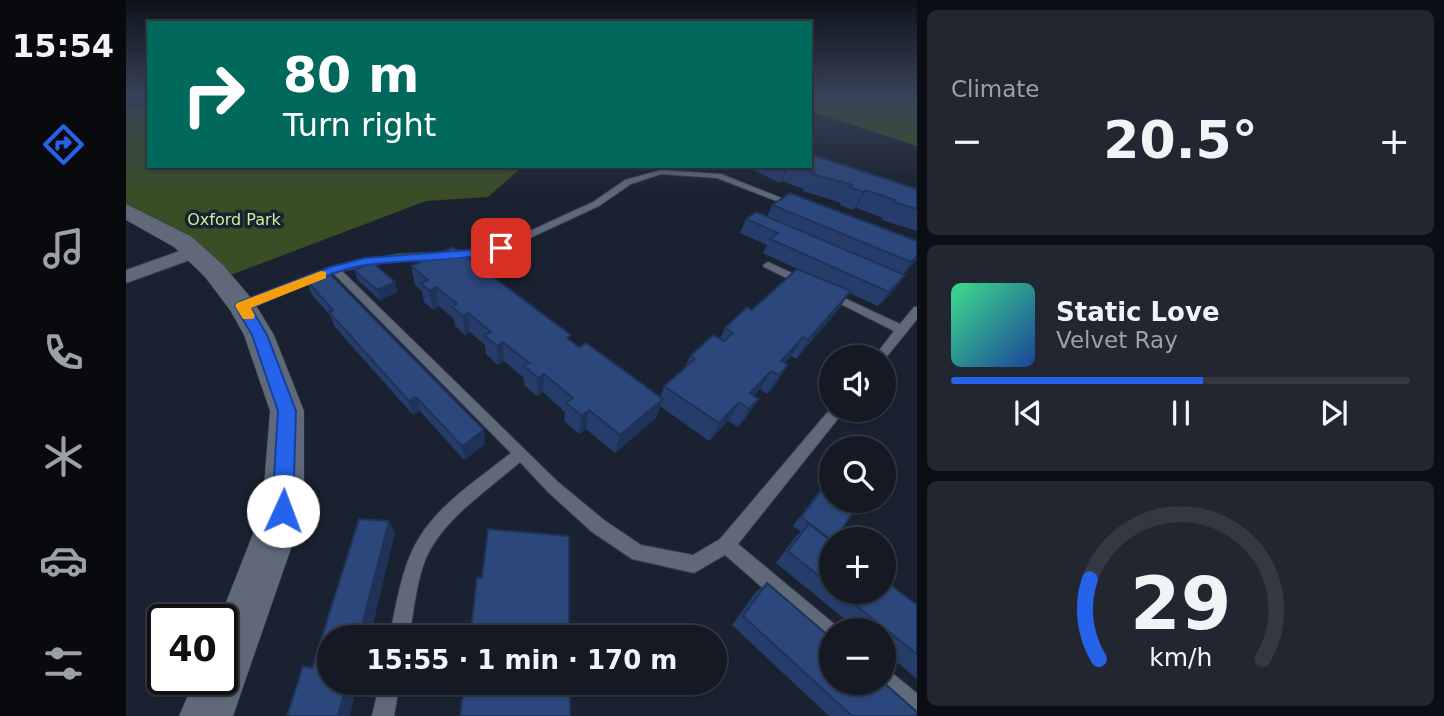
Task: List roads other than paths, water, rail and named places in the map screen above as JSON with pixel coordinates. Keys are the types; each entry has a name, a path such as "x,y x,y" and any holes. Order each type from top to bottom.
{"street":[{"path":"126,211 183,242 214,271 242,306 259,335 287,411 283,511 238,634"},
{"path":"126,277 194,252"},
{"path":"206,716 215,695"}],"lane":[{"path":"242,306 335,269 398,257 469,254 501,248 597,204 628,182 661,172 718,176 807,210"},
{"path":"768,265 902,330"},
{"path":"335,269 553,487 598,526 638,553 694,564 726,545 828,422"},
{"path":"890,345 917,310"},
{"path":"402,625 411,582 425,542 453,512 521,453"},
{"path":"726,545 819,624"},
{"path":"896,690 916,707"},
{"path":"383,716 387,695"}],"park label":[{"name":"Oxford Park","path":"234,219"}]}
